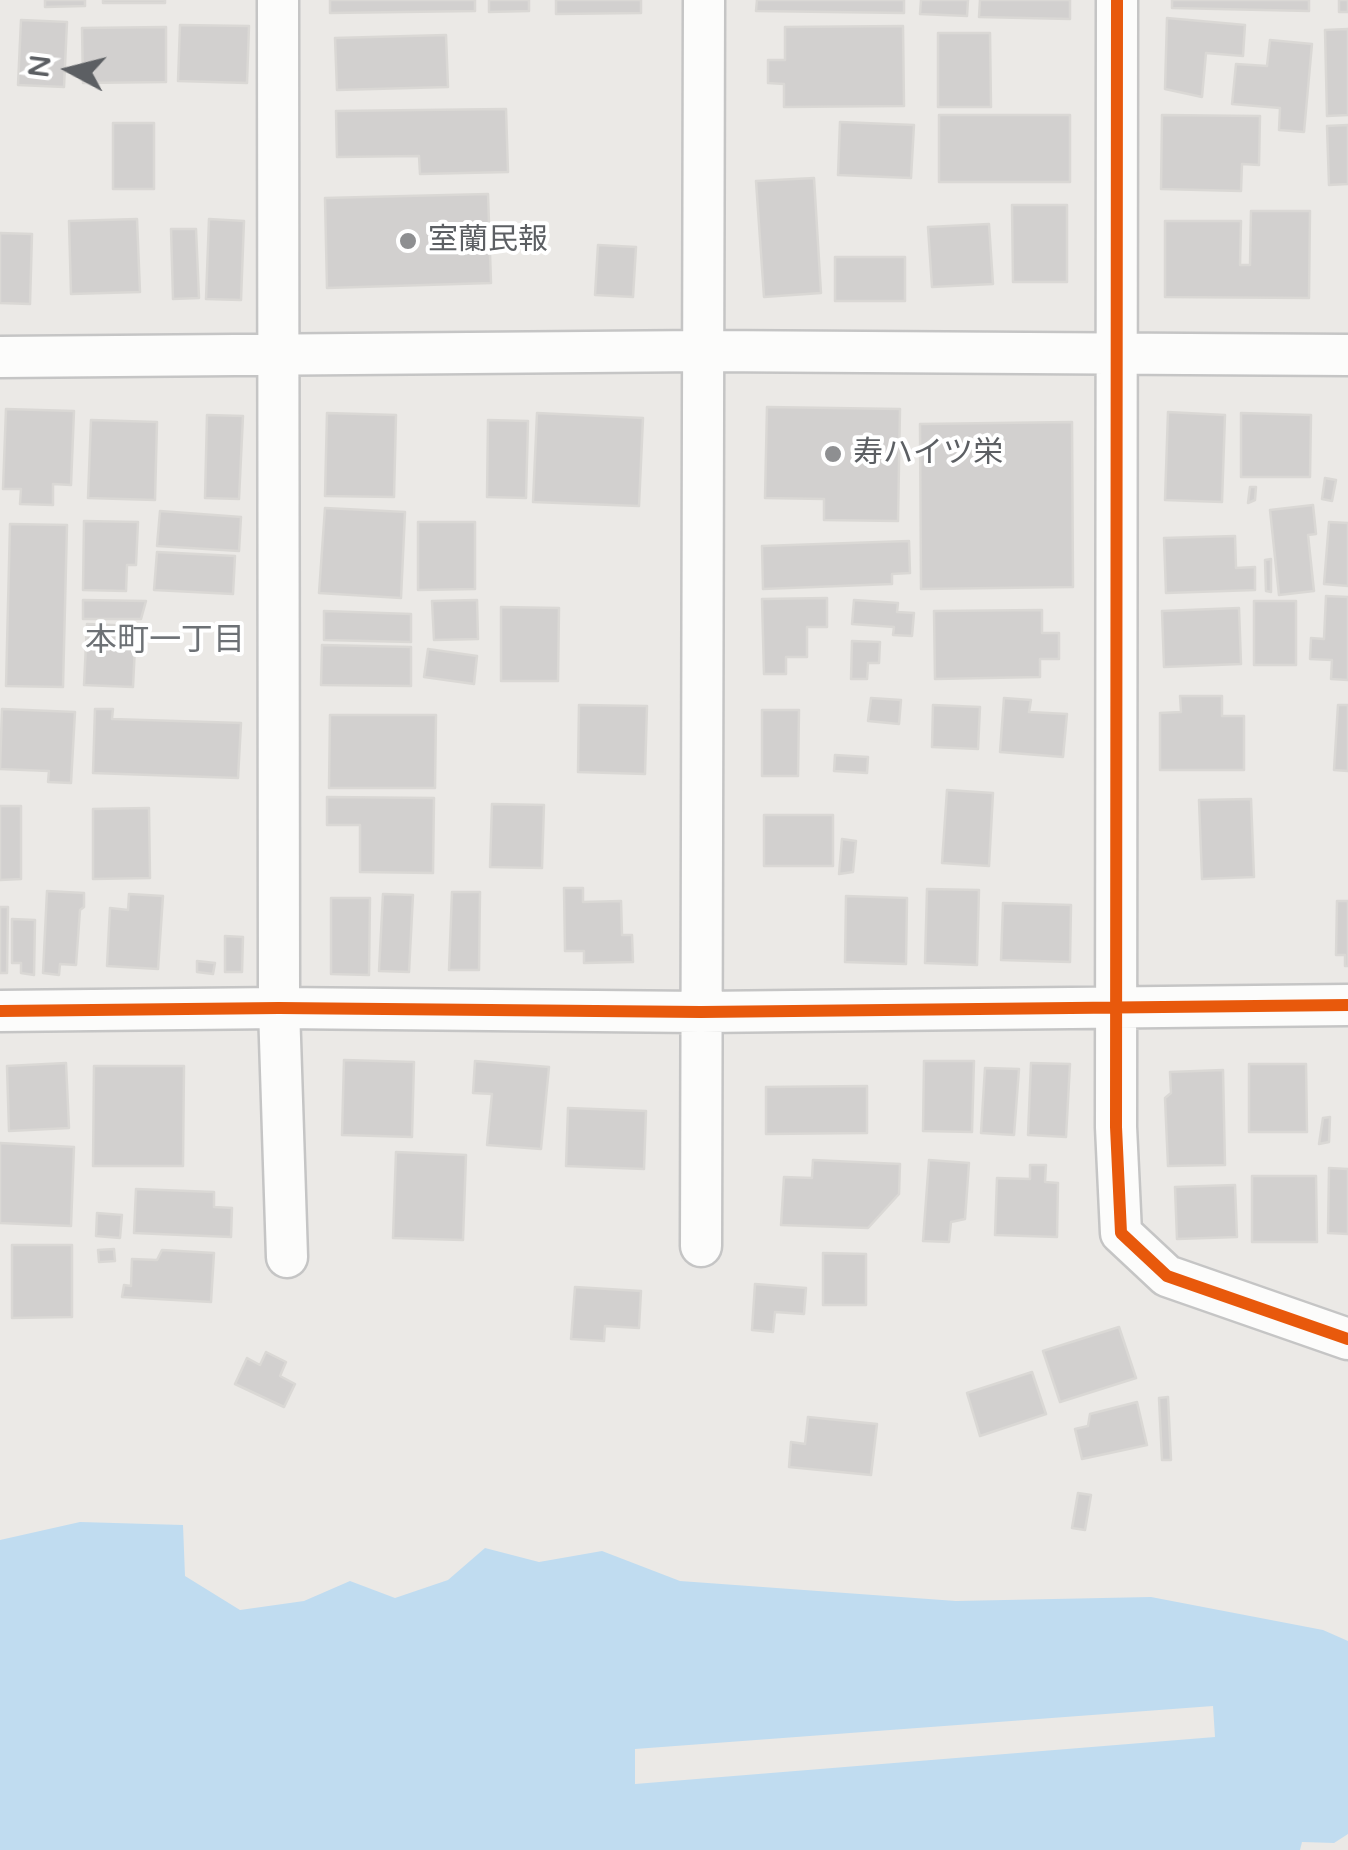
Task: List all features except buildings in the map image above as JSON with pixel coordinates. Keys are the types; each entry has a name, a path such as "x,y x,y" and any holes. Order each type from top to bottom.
{"street":[{"path":"278,0 279,1008 287,1257"},
{"path":"701,1246 704,0"},
{"path":"1117,0 1116,1127 1121,1233 1167,1276 1348,1339"},
{"path":"0,356 704,351 1348,355"},
{"path":"0,1010 700,1012 1348,1006"}],"water":[{"path":"80,1522 183,1525 185,1576 240,1610 304,1601 350,1581 395,1598 448,1580 485,1548 539,1562 602,1551 680,1581 956,1601 1151,1597 1323,1630 1348,1641 1348,1834 1334,1843 1302,1842 1300,1850 0,1850 0,1540","holes":["1213,1706 1215,1737 635,1784 635,1749"]}],"cycle path":[{"path":"1117,0 1116,1127 1121,1233 1167,1276 1348,1339"},
{"path":"0,1011 279,1008 701,1012 1348,1005"}],"place":[{"name":"室蘭民報","path":"408,241"},
{"name":"寿ハイツ栄","path":"833,454"}],"district":[{"name":"本町一丁目","path":"165,642"}]}
